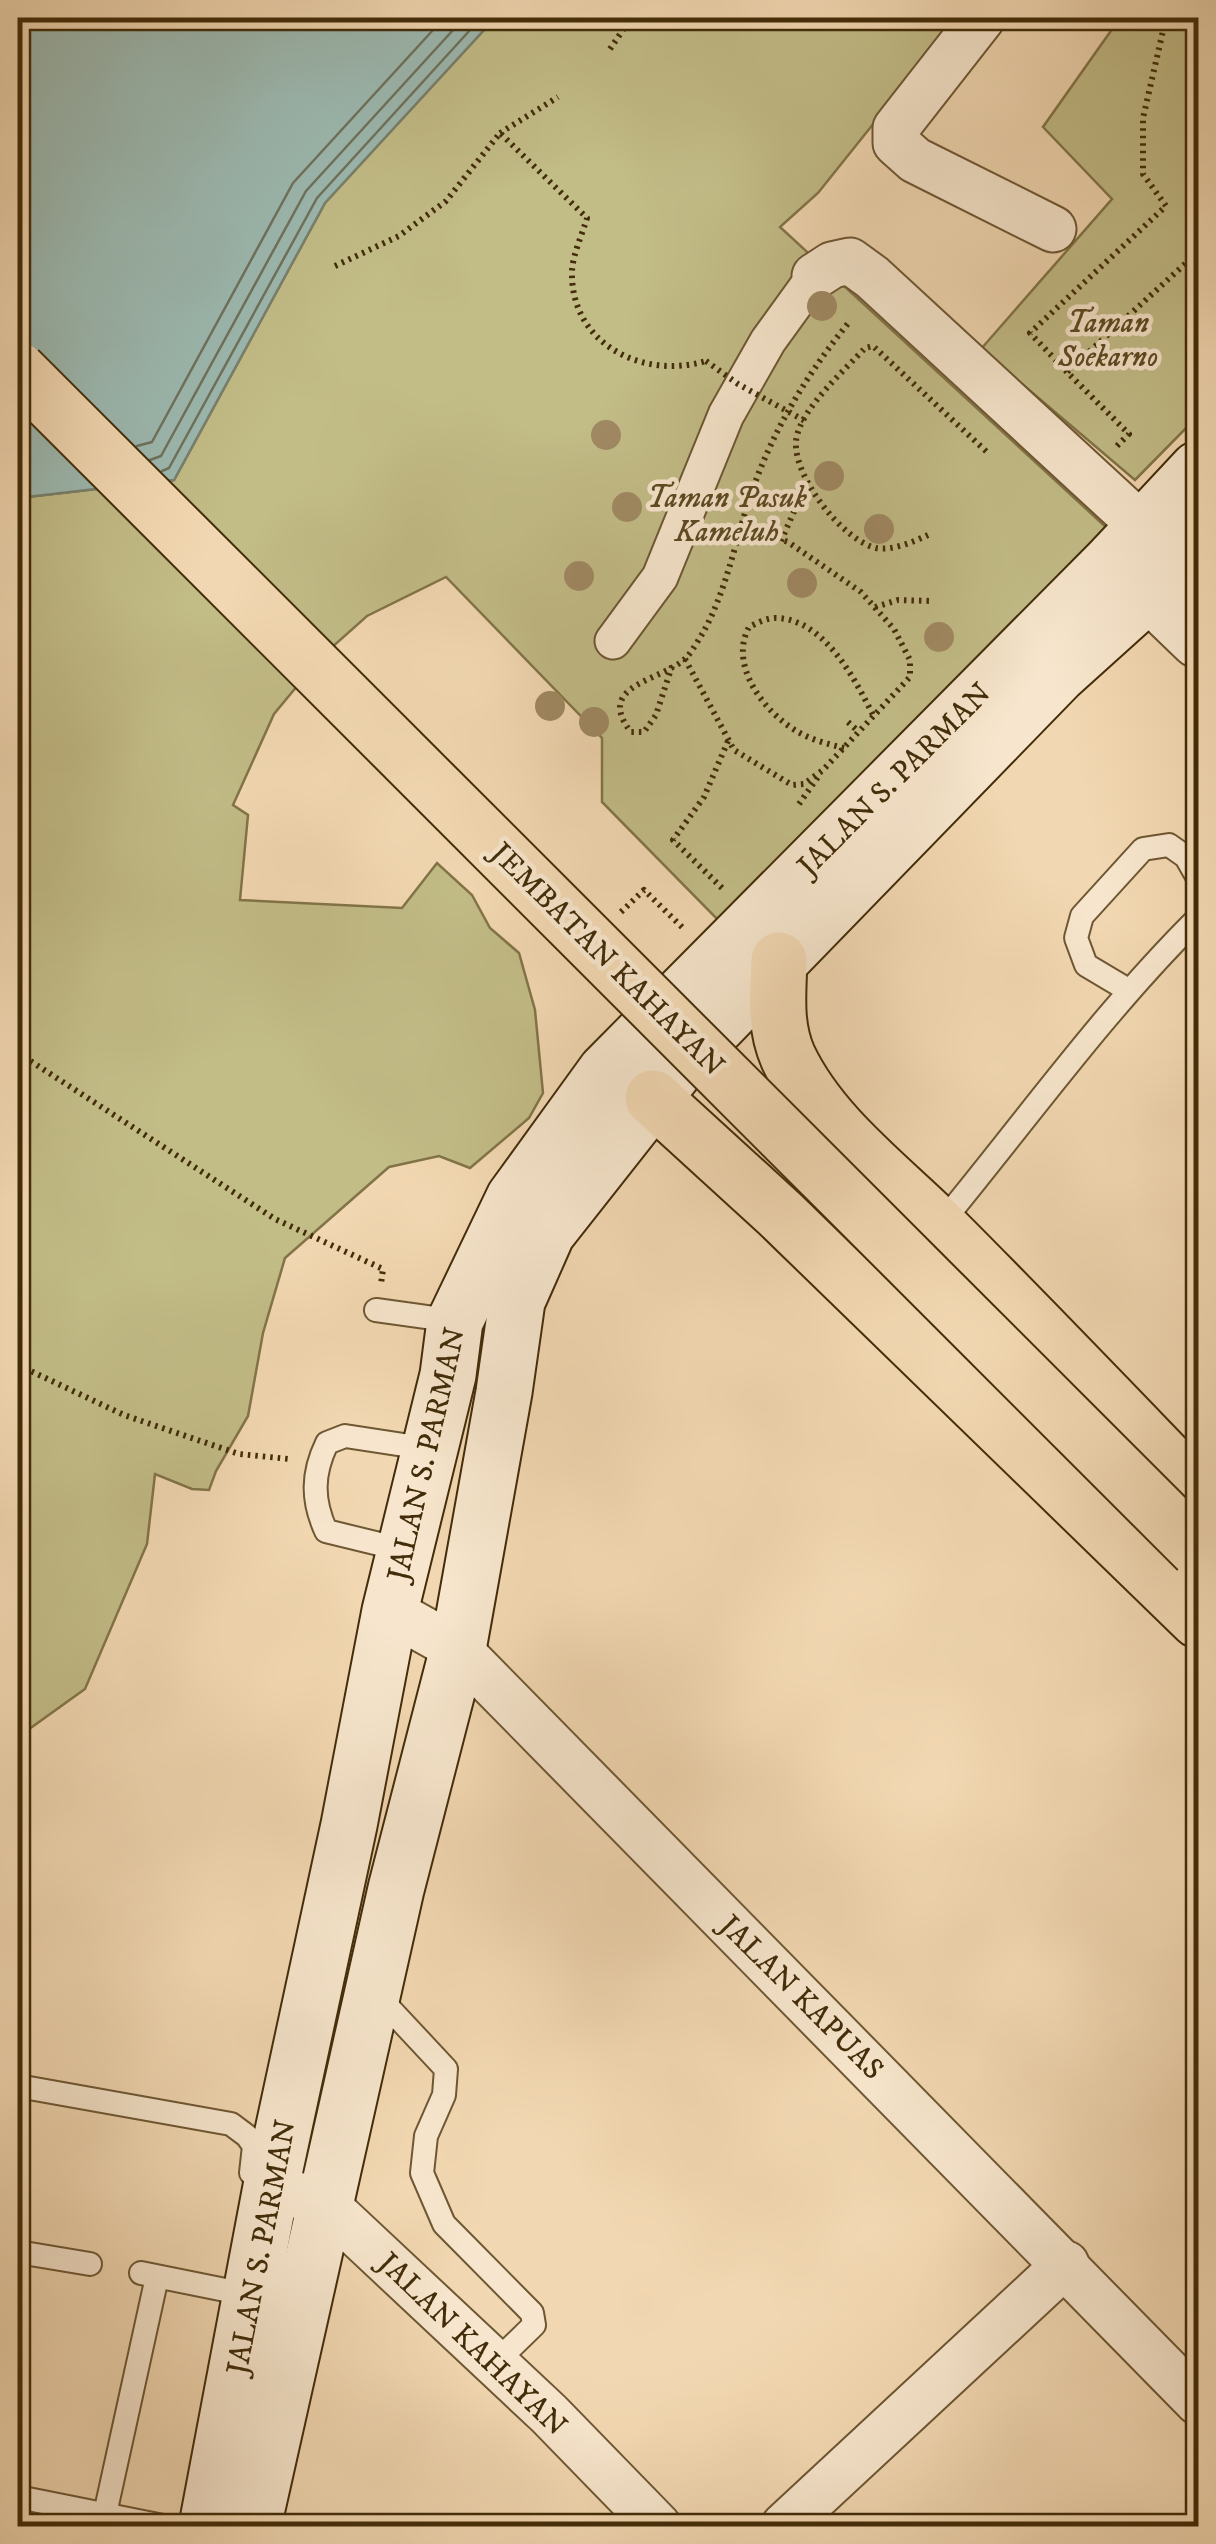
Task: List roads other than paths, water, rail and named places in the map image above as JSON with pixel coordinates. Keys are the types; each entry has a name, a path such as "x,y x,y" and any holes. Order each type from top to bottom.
{"highway":[{"name":"JEMBATAN KAHAYAN","path":"18,370 1198,1550"},
{"path":"780,960 777,1019 787,1054 809,1096 1198,1492"},
{"path":"652,1098 780,1214 1198,1620"},
{"path":"780,1214 780,1197 791,1177 802,1168 830,1158 876,1167"}],"main road":[{"path":"1167,532 1198,640"},
{"name":"JALAN S. PARMAN","path":"253,2526 372,1990 458,1649 517,1301 547,1233 681,1063 1059,674 1167,532"},
{"name":"JALAN S. PARMAN","path":"207,2526 240,2294 271,2186 349,1825 390,1611 448,1375 455,1321 514,1198 606,1070 1167,532"}],"street":[{"path":"982,18 902,118 896,128 896,143 914,160 1053,229"},
{"path":"613,640 660,577 726,416 768,341 815,276 832,265 850,261 872,276 1087,474 1167,532"},
{"name":"JALAN KAPUAS","path":"390,1611 458,1649 1198,2402"},
{"name":"JALAN KAHAYAN","path":"271,2186 325,2204 549,2414 658,2526"},
{"path":"784,2526 1066,2264"}],"lane":[{"path":"1128,990 1086,965 1076,938 1082,916 1143,850 1169,845 1186,857 1198,878"},
{"path":"941,1229 952,1210 1128,990 1198,918"},
{"path":"376,1310 455,1321"},
{"path":"404,1550 326,1531 315,1508 318,1462 327,1443 346,1436 430,1449"},
{"path":"372,1990 446,2068 444,2095 426,2136 422,2174 444,2224 532,2313 534,2325 494,2363"},
{"path":"18,2086 231,2124 248,2136 254,2146 240,2294 149,2275 105,2514"},
{"path":"18,2252 90,2264"},
{"path":"18,2497 163,2526"}],"water":[{"path":"18,18 495,18 325,203 174,480 18,498"}],"park label":[{"name":"Taman Soekarno","path":"1108,339"},
{"name":"Taman Pasuk Kameluh","path":"727,514"}]}
